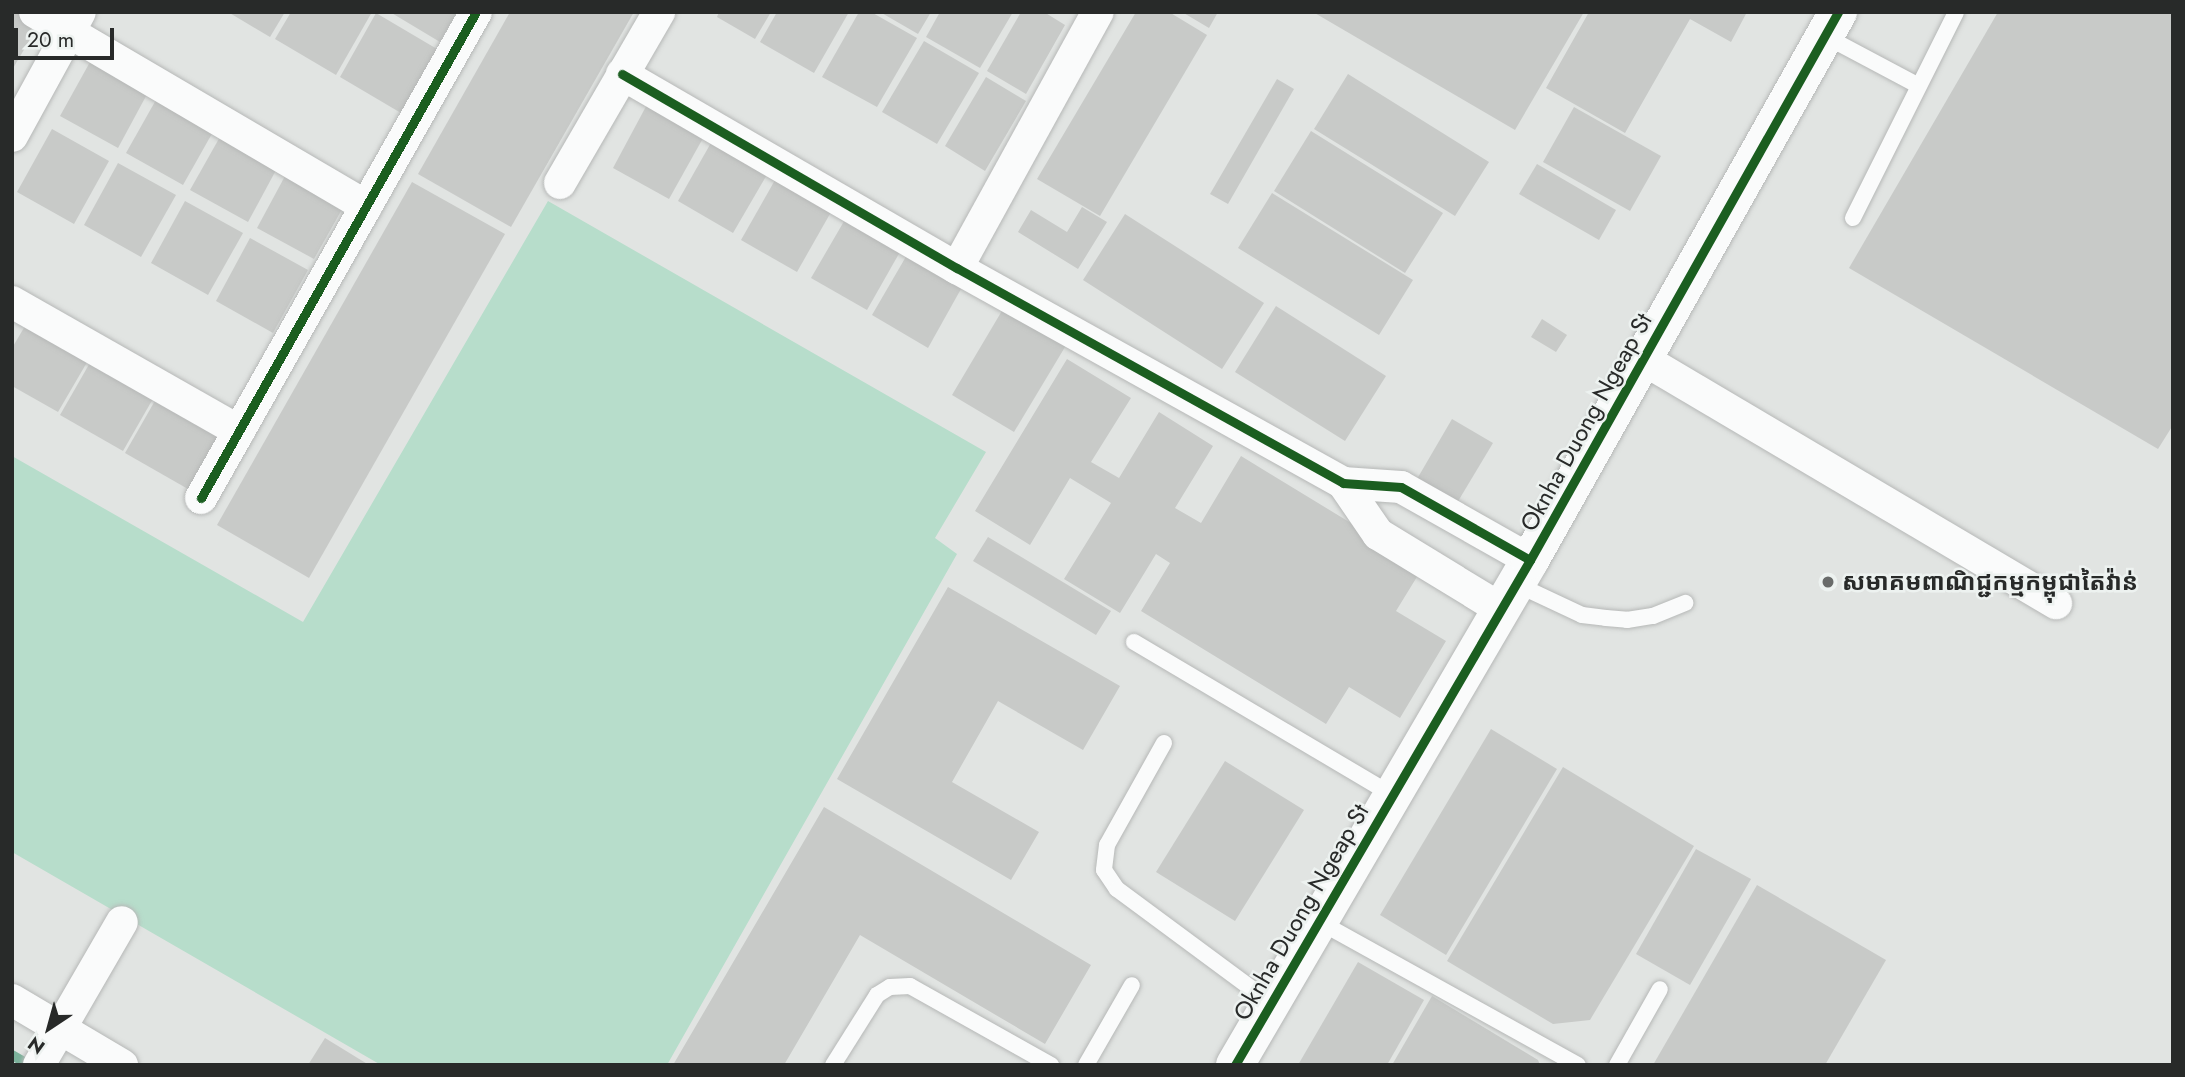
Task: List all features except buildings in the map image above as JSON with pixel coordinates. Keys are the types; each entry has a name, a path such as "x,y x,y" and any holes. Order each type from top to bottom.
{"street":[{"path":"35,12 74,22 366,206"},
{"path":"201,498 476,12"},
{"path":"560,183 659,12"},
{"path":"957,268 1098,12"},
{"path":"12,136 74,22"},
{"name":"Oknha Duong Ngeap St","path":"1235,1065 1516,584 1831,24"},
{"path":"622,74 957,268 1343,483 1401,487 1516,584"},
{"path":"12,302 239,431"},
{"path":"1643,359 2056,604"},
{"path":"1343,483 1378,534 1516,584"},
{"path":"38,1065 122,922"},
{"path":"12,1000 122,1065"}],"lane":[{"path":"1853,218 1956,12"},
{"path":"1831,24 1919,86"},
{"path":"1516,584 1582,615 1606,618 1627,620 1653,617 1685,603"},
{"path":"1134,642 1391,794"},
{"path":"1164,743 1107,845 1104,870 1117,889 1271,1003"},
{"path":"1318,921 1578,1065"},
{"path":"1086,1065 1132,985"},
{"path":"833,1065 877,995 890,987 910,986 1051,1065"},
{"path":"1617,1065 1661,989"}],"green space":[{"path":"548,201 986,452 935,538 957,554 667,1065 381,1065 12,852 12,456 303,622"}],"waterway":[{"path":"12,1055 29,1065"}],"cycle path":[{"path":"201,498 476,12"},
{"path":"1235,1065 1530,560 1838,12"},
{"path":"622,74 957,268 1343,483 1401,487 1530,560"}],"place":[{"name":"សមាគមពាណិជ្ជកម្មកម្ពុជាតៃវ៉ាន់","path":"1828,582"}]}
